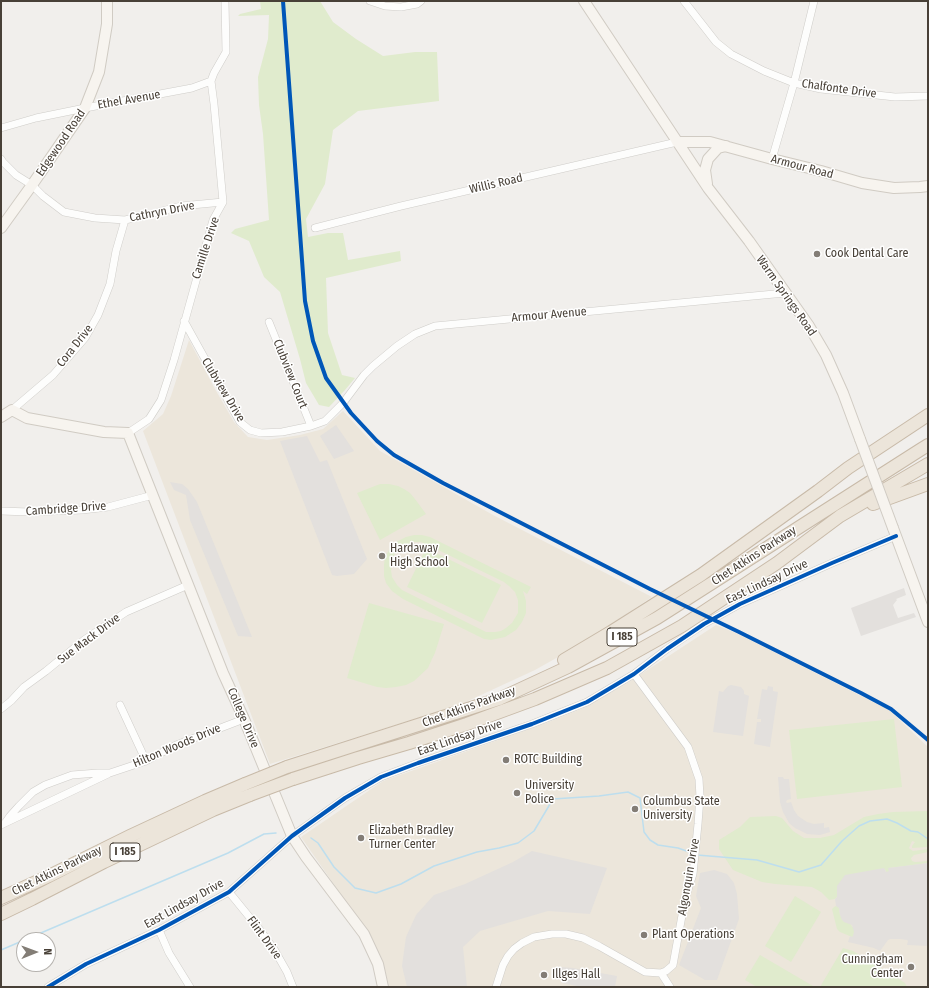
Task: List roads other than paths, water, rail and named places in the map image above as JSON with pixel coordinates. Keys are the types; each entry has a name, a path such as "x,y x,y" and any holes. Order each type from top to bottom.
{"highway":[{"path":"453,714 554,666 611,632 701,575 848,468 928,415"},
{"name":"Chet Atkins Parkway","path":"1,914 104,862 214,810 287,767 499,698 568,666 657,618 928,445"},
{"name":"Chet Atkins Parkway","path":"1,898 204,801 293,779 468,724 534,699 606,668 708,610 840,516 928,464"},
{"path":"840,516 928,484"}],"street":[{"name":"Edgewood Road","path":"1,228 32,186 85,108 99,72 107,24 107,1"},
{"path":"211,81 226,52 225,1"},
{"path":"370,1 385,6 402,7 417,4 421,1"},
{"name":"Warm Springs Road","path":"584,1 708,188 809,326 826,355 843,393 928,622"},
{"name":"Chalfonte Drive","path":"684,1 716,42 731,54 764,71 794,83 821,89 895,98 928,96"},
{"path":"772,159 794,83 814,1"},
{"name":"Ethel Avenue","path":"1,128 36,118 192,88 211,81"},
{"name":"Camille Drive","path":"128,433 149,420 161,400 174,360 213,220 223,202 211,81"},
{"name":"Armour Road","path":"677,142 710,142 862,183 894,188 928,186"},
{"name":"Willis Road","path":"315,228 401,206 677,142"},
{"path":"708,188 705,170 708,159 718,148 726,146"},
{"name":"Cathryn Drive","path":"1,159 16,174 64,212 95,218 125,220 181,206 223,202"},
{"name":"Cora Drive","path":"12,410 53,375 84,338 91,327 98,315 110,284 116,251 125,220"},
{"name":"Armour Avenue","path":"343,403 364,375 373,366 397,346 415,334 434,326 785,293"},
{"name":"Clubview Drive","path":"184,321 240,422 250,430 261,433 282,432 311,426 325,421 343,403"},
{"name":"Clubview Court","path":"269,322 311,426"},
{"path":"1,417 12,410 27,418 104,432 128,433"},
{"name":"College Drive","path":"128,433 188,585 292,836 364,934 378,964 383,987"},
{"name":"Cambridge Drive","path":"1,511 29,512 82,510 108,507 153,495"},
{"name":"East Lindsay Drive","path":"48,987 86,964 159,930 228,892 292,836 345,798 381,777 555,716 587,702 634,674 667,648 704,624 740,604 825,566 894,532"},
{"name":"Sue Mack Drive","path":"1,709 24,687 84,640 126,612 188,585"},
{"name":"Algonquin Drive","path":"634,674 688,747 699,779 700,798 693,874 685,899 673,965 661,973"},
{"path":"120,705 146,761"},
{"name":"Hilton Woods Drive","path":"3,824 110,773 146,761 176,746 244,719"},
{"name":"Hilton Woods Drive","path":"3,824 33,792 45,785 72,775 98,772 110,773"},
{"name":"Flint Drive","path":"228,892 274,949 287,972 293,987"},
{"path":"159,930 169,953 190,987"},
{"path":"496,987 503,965 514,949 534,937 552,934 566,934 583,938 645,972 661,973 670,987"}],"waterway":[{"path":"311,838 318,843 334,867 355,888 376,893 401,884 434,866 477,852 518,843 534,831 553,799 599,796 628,792 640,798 644,832 650,840 658,845 678,848 692,853"},
{"path":"697,855 757,860 799,872 821,865 842,841 859,826 870,821 887,819 911,831 918,832 928,839"},
{"path":"1,950 228,853 264,834 276,833"}],"place":[{"name":"Cook Dental Care","path":"817,254"},
{"name":"Hardaway High School","path":"382,556"},
{"name":"ROTC Building","path":"506,760"},
{"name":"University Police","path":"517,793"},
{"name":"Columbus State University","path":"635,809"},
{"name":"Elizabeth Bradley Turner Center","path":"361,838"},
{"name":"Plant Operations","path":"644,935"},
{"name":"Cunningham Center","path":"911,967"},
{"name":"Illges Hall","path":"544,975"}]}
